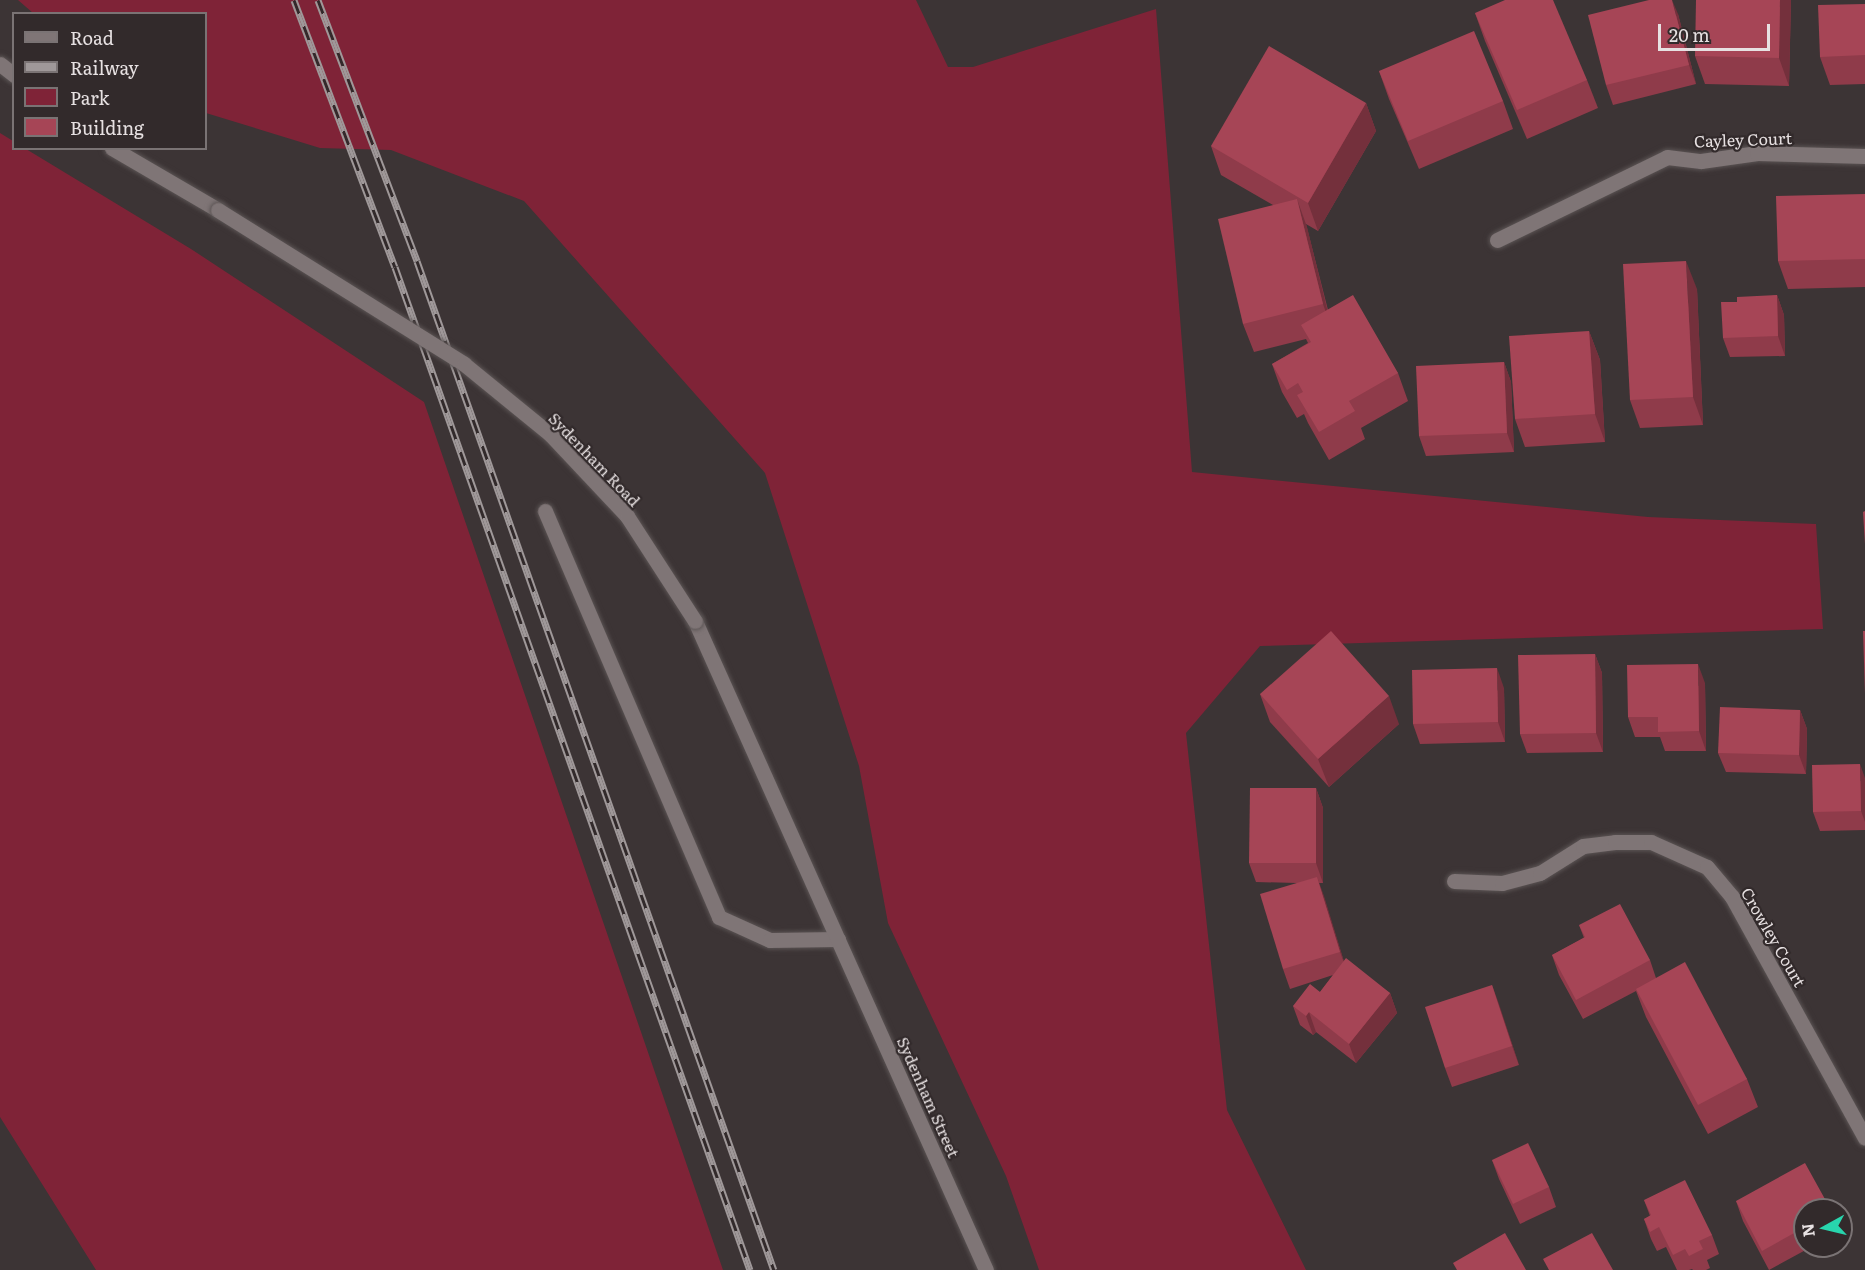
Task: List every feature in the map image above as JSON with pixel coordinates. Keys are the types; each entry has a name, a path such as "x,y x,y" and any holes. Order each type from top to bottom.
{"main road":[{"path":"0,64 12,73"},
{"name":"Sydenham Road","path":"115,150 218,210 464,364 551,435 627,516 695,621 838,939"},
{"name":"Cayley Court","path":"1497,240 1667,157 1701,161 1757,153 1865,156"},
{"path":"545,511 719,917 770,940 838,939"},
{"name":"Crowley Court","path":"1454,881 1502,883 1540,873 1583,846 1615,842 1651,842 1707,867 1732,897 1865,1138"},
{"name":"Sydenham Street","path":"838,939 986,1270"}],"green space":[{"path":"18,0 916,0 948,67 973,67 1156,9 1192,472 1648,517 1816,524 1823,629 1260,646 1186,733 1227,1110 1306,1270 1039,1270 1006,1176 888,923 859,766 765,473 524,201 391,150 320,148 207,113 207,12 32,12"},
{"path":"0,133 12,140 12,150 28,150 191,249 424,402 723,1270 96,1270 0,1117"}],"building":[{"path":"1505,0 1553,0 1587,80 1517,110 1475,13"},
{"path":"1649,0 1672,0 1689,65 1606,85 1588,15"},
{"path":"1696,0 1780,0 1779,58 1695,56"},
{"path":"1865,4 1865,55 1820,57 1818,5"},
{"path":"1474,31 1503,101 1408,141 1379,71"},
{"path":"1269,46 1366,103 1308,203 1211,146"},
{"path":"1865,194 1865,259 1778,261 1776,196"},
{"path":"1297,199 1323,304 1243,324 1218,219"},
{"path":"1686,261 1693,397 1630,400 1623,264"},
{"path":"1353,295 1398,373 1349,401 1355,411 1319,432 1297,395 1303,392 1298,383 1287,390 1272,364 1311,342 1301,325"},
{"path":"1777,295 1778,336 1723,338 1721,302 1737,302 1737,297"},
{"path":"1589,331 1595,414 1515,419 1509,336"},
{"path":"1504,362 1507,433 1419,436 1416,366"},
{"path":"1865,511 1865,544 1863,512"},
{"path":"1331,631 1389,696 1318,759 1260,694"},
{"path":"1863,631 1865,631 1865,693"},
{"path":"1595,654 1596,733 1520,734 1518,655"},
{"path":"1698,664 1699,731 1658,732 1658,717 1628,717 1627,665"},
{"path":"1497,668 1498,722 1413,724 1412,670"},
{"path":"1720,707 1800,710 1799,755 1718,753"},
{"path":"1860,764 1861,811 1813,812 1812,765"},
{"path":"1250,788 1316,788 1316,863 1249,863"},
{"path":"1317,877 1340,952 1283,969 1260,894"},
{"path":"1620,904 1650,960 1576,1000 1552,955 1585,937 1579,925"},
{"path":"1346,958 1390,993 1349,1044 1309,1012 1306,1016 1293,1006 1310,984 1320,992"},
{"path":"1685,962 1747,1079 1698,1105 1636,989"},
{"path":"1492,985 1512,1046 1445,1068 1425,1007"},
{"path":"1528,1143 1549,1187 1513,1204 1492,1160"},
{"path":"1805,1163 1824,1198 1793,1198 1793,1234 1762,1251 1736,1201"},
{"path":"1685,1180 1712,1235 1699,1241 1703,1249 1689,1256 1685,1249 1673,1255 1659,1227 1650,1232 1644,1219 1651,1215 1644,1200"},
{"path":"1505,1233 1526,1270 1457,1270 1453,1263"},
{"path":"1592,1233 1613,1270 1549,1270 1543,1259"}],"railway":[{"path":"294,0 395,267 750,1270"},
{"path":"318,0 417,261 774,1270"}]}
